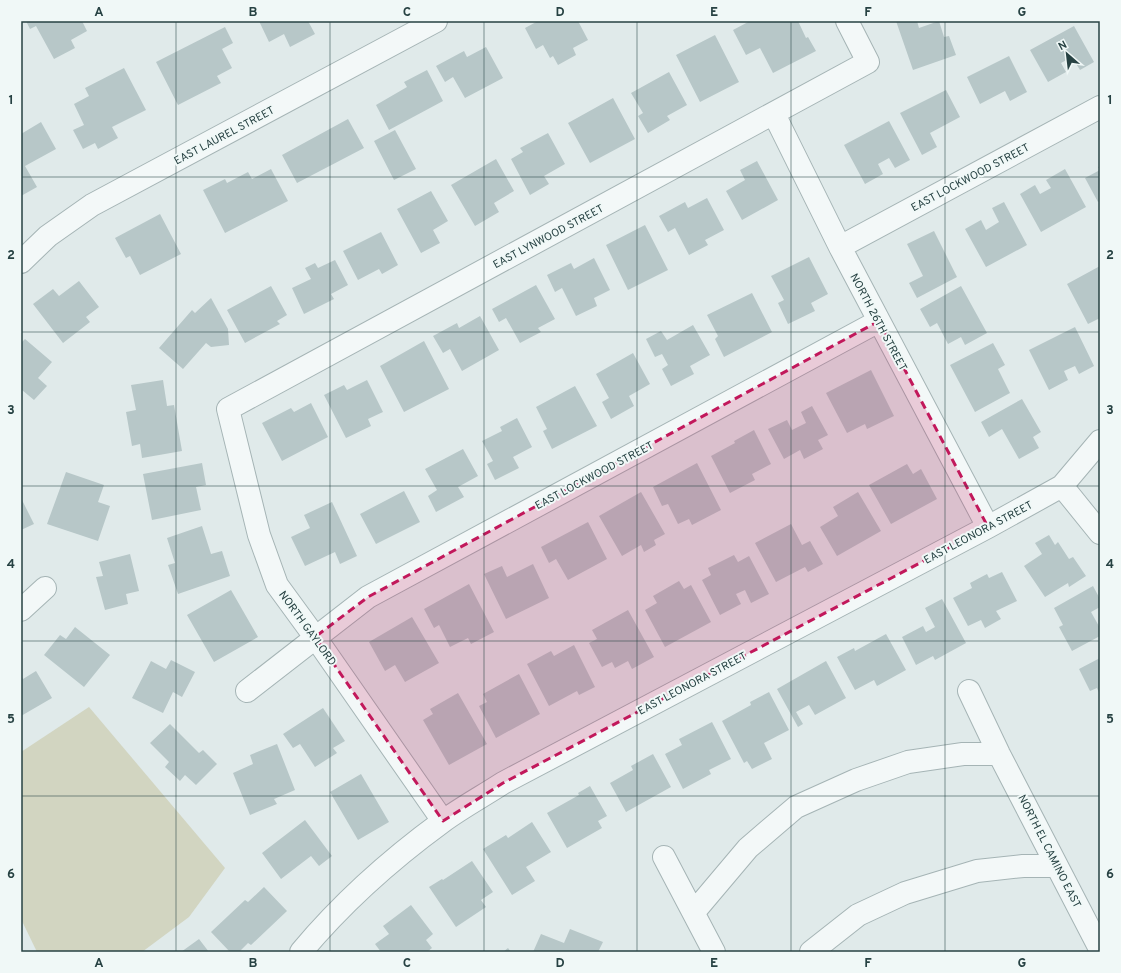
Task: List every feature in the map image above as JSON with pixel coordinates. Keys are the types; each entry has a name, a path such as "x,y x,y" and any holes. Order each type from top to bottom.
{"street":[{"name":"EAST LAUREL STREET","path":"21,262 48,236 92,205 436,21"},
{"name":"EAST LYNWOOD STREET","path":"228,409 868,62 846,21"},
{"name":"EAST LOCKWOOD STREET","path":"840,247 1100,107"},
{"name":"NORTH 26TH STREET","path":"774,114 840,247 988,527"},
{"name":"EAST LOCKWOOD STREET","path":"247,691 368,597 879,321"},
{"name":"NORTH GAYLORD","path":"228,409 259,536 277,585 443,821"},
{"name":"EAST LEONORA STREET","path":"301,952 317,932 364,886 443,821 503,783 988,527 1062,486 1100,440"},
{"path":"1062,486 1100,533"},
{"path":"21,610 45,588"},
{"name":"NORTH EL CAMINO EAST","path":"970,692 999,754 1100,949"},
{"path":"694,912 748,848 796,807 856,780 908,762 963,754 999,754"},
{"path":"664,856 714,952"},
{"path":"811,952 858,915 905,893 976,871 1023,866 1057,866"}],"highlighted area":[{"path":"879,321 988,527 503,783 443,821 315,637 368,597"}],"green space":[{"path":"89,707 225,868 189,917 142,952 37,952 21,919 21,752"}],"building":[{"path":"26,21 82,21 87,31 71,40 75,48 54,59 36,26 30,29"},
{"path":"259,21 308,21 315,34 290,47 284,34 269,42"},
{"path":"538,21 578,21 588,40 573,48 576,55 558,65 553,56 550,58 543,45 536,49 525,28"},
{"path":"750,21 798,21 806,38 808,37 816,51 773,73 760,48 746,55 733,30"},
{"path":"896,21 917,21 919,28 939,21 944,37 949,36 956,55 913,70"},
{"path":"1074,26 1094,62 1080,70 1072,57 1061,63 1066,72 1048,82 1030,50"},
{"path":"225,27 233,43 222,49 232,68 217,76 221,83 178,105 156,62"},
{"path":"715,35 739,82 700,102 676,55"},
{"path":"486,47 503,78 465,98 453,77 445,82 436,66 464,51 467,57"},
{"path":"1009,56 1027,92 1010,101 1005,91 980,104 967,77"},
{"path":"124,68 146,110 112,127 118,138 98,149 95,143 83,149 73,130 84,125 74,104 89,96 85,88"},
{"path":"427,70 443,101 389,130 376,105 407,87 404,82"},
{"path":"669,72 687,105 667,116 670,120 648,133 638,116 643,113 631,93"},
{"path":"946,90 960,117 930,133 937,147 922,155 900,113"},
{"path":"613,98 635,139 590,163 568,123"},
{"path":"348,119 364,148 297,183 282,155"},
{"path":"889,121 910,160 895,168 889,158 878,164 883,174 865,184 844,145"},
{"path":"41,122 56,149 25,166 37,187 21,196 21,134"},
{"path":"395,130 416,169 394,180 374,141"},
{"path":"548,133 565,164 544,176 549,184 530,195 511,159 523,152 520,148"},
{"path":"496,159 514,191 494,203 499,212 475,226 451,185"},
{"path":"757,161 778,200 742,220 726,191 745,180 740,170"},
{"path":"271,169 288,201 225,233 203,190 225,179 227,183 248,172 252,179"},
{"path":"1065,169 1086,207 1041,232 1020,194 1035,185 1040,194 1051,188 1046,180"},
{"path":"1100,170 1100,201 1098,202 1085,178"},
{"path":"431,191 448,221 433,230 440,243 421,253 397,209"},
{"path":"707,198 724,230 705,240 708,245 689,255 675,228 668,232 659,216 685,202 688,208"},
{"path":"1004,202 1027,245 986,267 965,229 981,220 986,230 999,222 992,208"},
{"path":"160,214 181,254 140,275 130,256 126,258 115,238"},
{"path":"645,225 668,270 628,290 606,245"},
{"path":"934,231 957,277 917,298 909,283 923,276 907,244"},
{"path":"381,232 398,265 382,274 379,269 358,280 343,251"},
{"path":"809,257 828,294 811,303 815,311 788,324 778,303 784,300 771,276"},
{"path":"594,258 610,290 594,298 597,306 576,316 562,288 555,292 547,275 571,263 574,269"},
{"path":"335,260 348,285 331,294 334,299 304,314 292,288 311,279 305,268 315,263 318,268"},
{"path":"1100,266 1100,318 1088,324 1067,284"},
{"path":"79,281 99,307 86,317 90,322 63,343 33,304 53,289 59,296"},
{"path":"536,285 555,319 538,328 541,332 520,343 506,318 499,322 492,309"},
{"path":"271,286 287,315 277,321 280,324 245,343 227,310"},
{"path":"961,286 987,333 965,345 961,337 948,344 937,323 930,327 920,309"},
{"path":"752,293 772,332 724,357 715,339 718,336 707,315"},
{"path":"211,298 228,329 229,345 211,347 206,343 183,369 159,348 192,310 195,313"},
{"path":"480,316 499,350 462,371 450,349 443,353 433,336 457,323 459,328"},
{"path":"693,325 710,355 690,366 694,374 671,386 662,369 668,365 662,354 655,357 646,339 661,331 667,340"},
{"path":"1075,327 1094,366 1079,374 1075,366 1064,371 1068,380 1049,390 1029,350"},
{"path":"25,339 52,362 38,378 47,386 34,400 22,390 21,391 21,343"},
{"path":"424,341 449,389 404,412 380,366"},
{"path":"993,343 1005,365 998,369 1010,393 975,412 950,365"},
{"path":"633,353 650,384 629,396 634,406 611,419 602,402 609,398 596,374"},
{"path":"871,370 894,416 867,429 865,424 847,433 826,393"},
{"path":"163,380 167,406 174,405 182,451 142,458 140,444 132,446 126,412 136,410 131,385"},
{"path":"367,380 383,412 368,419 371,426 346,438 324,395 344,385 347,390"},
{"path":"575,386 597,426 552,449 543,431 547,429 536,407"},
{"path":"1022,399 1041,432 1033,437 1039,448 1019,459 1002,429 989,437 981,422"},
{"path":"311,403 328,437 282,461 262,423 291,408 294,412"},
{"path":"812,406 828,435 818,440 823,449 804,459 800,450 784,459 768,429 787,420 792,430 806,423 801,412"},
{"path":"517,418 532,447 513,457 519,468 495,480 487,464 493,461 482,441 502,431 500,427"},
{"path":"754,430 771,464 752,474 755,480 730,493 711,456 735,443 734,441"},
{"path":"463,449 478,476 458,487 464,497 436,512 428,496 437,490 425,469"},
{"path":"202,463 206,485 196,487 201,510 152,520 143,474"},
{"path":"697,463 721,510 692,525 689,519 678,524 668,504 662,506 653,487"},
{"path":"907,464 913,474 921,469 937,499 891,524 869,485"},
{"path":"66,472 104,485 98,502 110,506 98,541 47,524"},
{"path":"404,491 420,522 376,544 360,514"},
{"path":"641,492 665,534 654,540 656,545 644,552 641,545 622,556 599,516"},
{"path":"858,492 881,531 837,556 820,527 838,516 833,507"},
{"path":"21,498 34,524 21,530"},
{"path":"332,502 357,556 340,564 335,552 305,566 291,537 310,528 304,515"},
{"path":"588,522 607,559 568,580 556,559 549,563 541,547"},
{"path":"791,524 802,545 810,541 823,564 808,572 805,567 776,582 755,543"},
{"path":"202,526 211,554 222,551 230,576 178,594 168,565 175,563 167,538"},
{"path":"1049,535 1055,545 1058,542 1069,559 1073,557 1086,576 1069,587 1068,583 1045,597 1024,566 1042,554 1035,543"},
{"path":"130,554 139,591 126,594 128,604 105,610 96,577 103,576 99,562"},
{"path":"734,555 738,562 749,556 769,594 751,603 745,590 736,594 741,604 720,615 702,580 711,575 708,568"},
{"path":"533,564 549,598 506,619 484,574 502,566 507,577"},
{"path":"1002,572 1017,601 996,611 1001,619 985,628 981,620 968,626 953,598 972,588 970,583 987,574 989,578"},
{"path":"679,581 684,589 691,585 711,622 665,647 645,610 657,603 653,596"},
{"path":"469,584 494,632 471,644 468,638 450,647 439,625 434,628 424,609"},
{"path":"1093,586 1100,599 1100,607 1091,612 1100,628 1100,636 1072,651 1059,627 1063,625 1054,608"},
{"path":"231,590 258,637 214,662 187,615"},
{"path":"942,599 966,643 935,660 933,656 916,665 902,637 923,626 926,632 935,627 925,608"},
{"path":"628,610 654,657 632,669 628,661 615,668 612,662 602,667 589,643 597,639 592,630"},
{"path":"412,617 439,663 405,682 395,665 385,671 369,642"},
{"path":"75,627 110,655 84,687 44,655 60,635 66,639"},
{"path":"886,634 906,670 877,686 874,680 855,690 837,657 854,648 855,651"},
{"path":"574,645 595,687 579,695 577,691 549,706 527,664 551,651 554,656"},
{"path":"1100,658 1100,695 1097,688 1090,691 1079,669"},
{"path":"171,660 195,672 182,697 173,692 163,713 132,698 151,661 166,669"},
{"path":"826,661 846,698 815,715 809,705 796,712 803,724 798,727 777,689"},
{"path":"36,671 52,698 21,716 21,675 23,679"},
{"path":"519,674 540,714 496,738 479,706 487,702 483,694"},
{"path":"769,692 789,730 764,743 772,759 752,769 747,761 744,763 722,721 751,705 750,702"},
{"path":"458,693 487,744 449,765 423,720 433,714 430,709"},
{"path":"323,708 345,741 333,748 337,753 315,767 300,744 293,748 283,734"},
{"path":"712,722 731,759 709,770 711,774 683,789 665,754 682,745 679,739"},
{"path":"170,724 199,753 203,750 217,764 196,785 185,775 180,781 165,767 169,762 150,743"},
{"path":"277,744 295,790 274,799 277,804 250,815 233,773 253,764 250,755"},
{"path":"653,754 671,787 626,812 610,783 633,770 631,766"},
{"path":"361,774 389,822 358,840 330,792"},
{"path":"590,786 607,816 598,821 602,828 567,848 547,813 579,795 578,793"},
{"path":"305,820 332,856 319,866 311,856 281,879 262,853"},
{"path":"532,822 551,852 526,867 535,881 512,895 483,849 506,835 508,838"},
{"path":"472,861 493,892 481,900 486,907 456,927 429,887 442,879 443,880"},
{"path":"264,887 287,911 251,945 248,943 239,952 230,952 211,932 245,900 248,902"},
{"path":"411,905 433,934 426,940 432,948 427,952 381,952 375,944 389,934 383,926"},
{"path":"570,929 603,942 598,952 533,952 541,934 564,943"},
{"path":"199,939 209,952 181,952"},
{"path":"508,948 511,952 503,952"}]}
